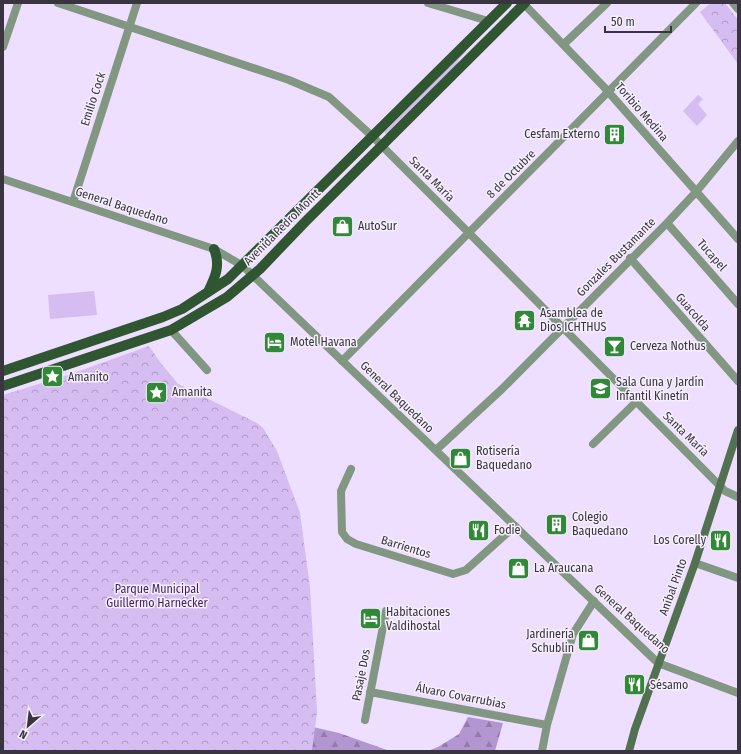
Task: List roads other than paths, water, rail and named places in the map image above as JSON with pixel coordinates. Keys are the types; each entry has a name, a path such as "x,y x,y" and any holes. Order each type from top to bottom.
{"main road":[{"name":"Avenida Pedro Montt","path":"3,371 163,317 182,309 206,294 243,266 507,3"},
{"name":"Avenida Pedro Montt","path":"3,386 171,330 227,297 253,276 525,4"},
{"path":"488,21 497,31"},
{"path":"206,294 214,282 217,270 214,249"},
{"name":"Aníbal Pinto","path":"629,751 658,663 695,563 719,484 738,430"}],"street":[{"path":"3,47 18,3"},
{"name":"Santa María","path":"58,3 289,80 329,97 372,136 725,491 738,497"},
{"name":"Emilio Cock","path":"73,202 137,3"},
{"path":"428,3 488,21"},
{"path":"564,44 607,3"},
{"name":"8 de Octubre","path":"342,361 696,3"},
{"path":"734,3 738,9"},
{"name":"Toribio Medina","path":"525,4 608,92 738,239"},
{"name":"Gonzales Bustamante","path":"436,450 502,389 563,329 630,258 667,223 696,192 738,141"},
{"name":"General Baquedano","path":"3,179 214,249 243,266 658,663 738,693"},
{"name":"Tucapel","path":"667,223 738,304"},
{"name":"Guacolda","path":"630,258 738,381"},
{"path":"171,330 207,370"},
{"path":"593,444 636,402"},
{"name":"Barrientos","path":"351,469 341,491 342,532 347,539 356,544 453,574 466,570 515,526"},
{"path":"695,563 738,578"},
{"path":"542,751 573,634 594,601"},
{"name":"Pasaje Dos","path":"365,720 386,611"},
{"name":"Álvaro Covarrubias","path":"370,692 548,725"}],"place":[{"name":"Cesfam Externo","path":"615,134"},
{"name":"AutoSur","path":"343,226"},
{"name":"Asamblea de Dios ICHTHUS","path":"524,320"},
{"name":"Motel Havana","path":"274,342"},
{"name":"Cerveza Nothus","path":"614,346"},
{"name":"Amanito","path":"52,377"},
{"name":"Sala Cuna y Jardín Infantil Kinetín","path":"600,389"},
{"name":"Amanita","path":"157,392"},
{"name":"Rotisería Baquedano","path":"461,458"},
{"name":"Colegio Baquedano","path":"557,524"},
{"name":"Fodie","path":"478,530"},
{"name":"Los Corelly","path":"721,540"},
{"name":"La Araucana","path":"518,568"},
{"name":"Habitaciones Valdihostal","path":"370,619"},
{"name":"Jardinería Schublin","path":"589,641"},
{"name":"Sésamo","path":"635,685"}],"park label":[{"name":"Parque Municipal Guillermo Harnecker","path":"157,596"}]}
